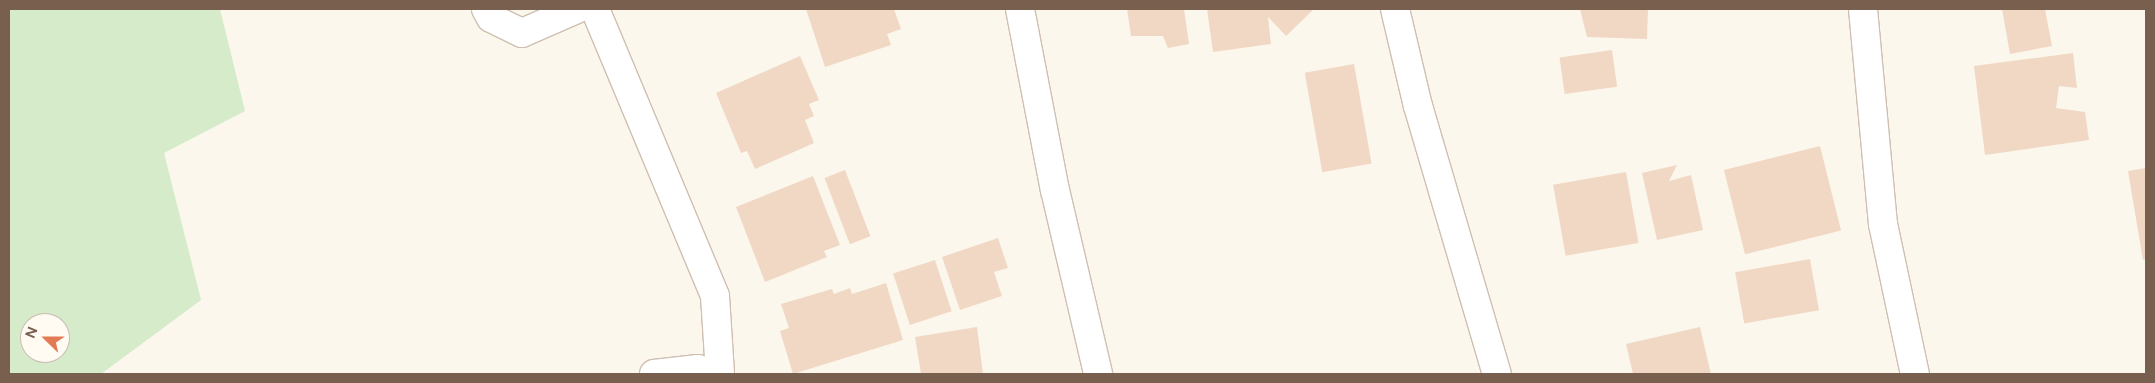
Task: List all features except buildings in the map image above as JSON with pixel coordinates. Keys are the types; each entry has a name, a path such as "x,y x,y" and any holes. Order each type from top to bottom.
{"street":[{"path":"486,9 491,18 522,34 577,9"},
{"path":"595,9 715,296 720,374"},
{"path":"1020,9 1055,190 1098,374"},
{"path":"1396,9 1418,106 1497,374"},
{"path":"1864,9 1883,224 1915,374"},
{"path":"654,374 698,368 709,374"}],"green space":[{"path":"9,9 220,9 245,111 164,153 201,300 101,374 9,374"}]}
